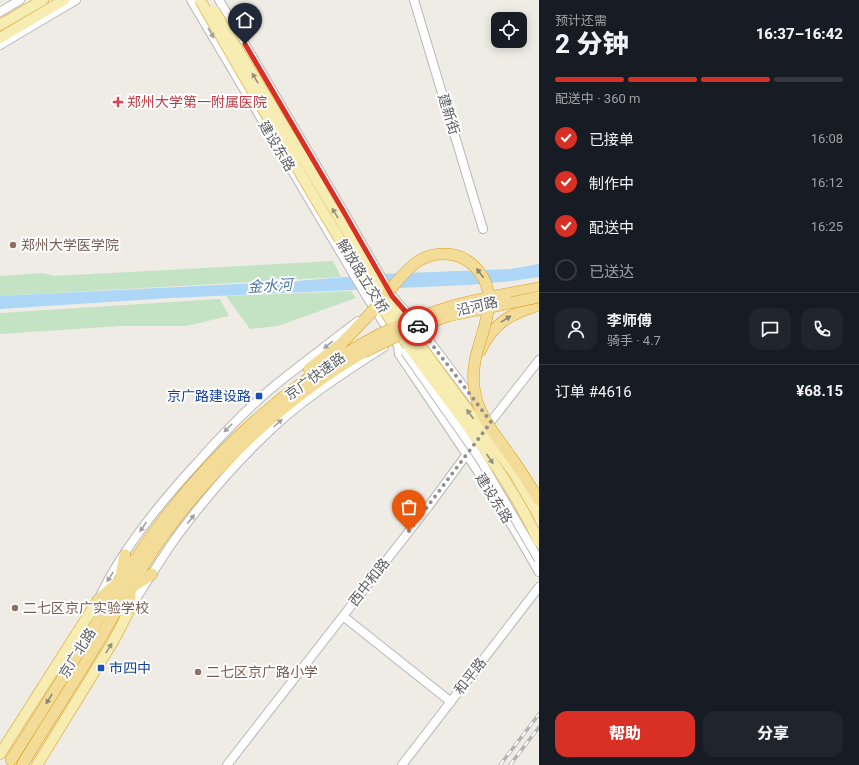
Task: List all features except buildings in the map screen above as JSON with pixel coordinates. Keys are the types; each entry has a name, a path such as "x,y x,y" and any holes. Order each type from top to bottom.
{"highway":[{"path":"211,464 221,447 233,434 278,394 342,342 368,316 408,269 425,257 441,254 463,258 470,262 486,282 489,294 487,316 475,361 474,388 480,410 492,431 524,474 539,500"},
{"name":"京广快速路","path":"147,550 176,503 222,452 252,424 294,390 344,354 376,336 408,321 446,308 539,288"},
{"name":"京广快速路","path":"147,550 249,438 299,396 335,370 380,343 423,324 462,313 539,297"},
{"path":"475,361 489,335 502,321 539,305"},
{"name":"京广北路","path":"22,765 130,588 147,550"},
{"name":"京广北路","path":"11,760 147,550"},
{"path":"98,600 120,581 125,555"},
{"path":"130,609 130,588 152,574"}],"main road":[{"path":"0,19 32,0"},
{"path":"0,25 43,0"},
{"path":"0,32 55,0"},
{"path":"0,38 64,0"},
{"name":"解放路立交桥","path":"200,0 383,310 496,467 520,506 539,542"},
{"name":"解放路立交桥","path":"208,0 391,304 514,473 539,516"},
{"path":"0,754 98,600"},
{"path":"37,765 114,640 130,609"}],"street":[{"path":"0,12 20,0"},
{"path":"0,44 76,0"},
{"name":"建设东路","path":"191,0 364,292 396,342 405,352 480,459 539,560"},
{"name":"建设东路","path":"219,0 391,294"},
{"name":"建新街","path":"414,0 483,229"},
{"path":"125,555 148,520 172,490 226,430 287,375 391,294 415,322 491,422 539,490"},
{"name":"沿河路","path":"415,322 471,306 518,297 539,297"},
{"path":"130,609 176,538 242,459 279,422 332,382 396,342 421,330"},
{"name":"建设东路","path":"396,342 399,354 467,454 515,530 539,572"},
{"name":"西中和路","path":"227,765 428,507 539,360"},
{"name":"和平路","path":"402,765 539,587"},
{"path":"343,616 451,702"}],"green space":[{"path":"333,261 341,277 0,296 0,276 43,273 54,276"},
{"path":"351,291 356,298 278,326 250,329 226,296"},
{"path":"220,299 229,316 186,326 120,326 0,334 0,313"}],"water":[{"name":"金水河","path":"539,264 539,277 468,285 170,298 0,309 0,296 297,281 382,274 511,269"}],"railway":[{"path":"500,765 539,714"},
{"path":"510,765 539,727"}],"way so far":[{"path":"409,531 491,422 418,326"}],"place":[{"name":"郑州大学第一附属医院","path":"118,102"},
{"name":"郑州大学医学院","path":"13,245"},
{"name":"京广路建设路","path":"259,396"},
{"name":"二七区京广实验学校","path":"15,608"},
{"name":"市四中","path":"101,668"},
{"name":"二七区京广路小学","path":"198,672"}],"route":[{"path":"245,44 392,296 418,326"}]}
